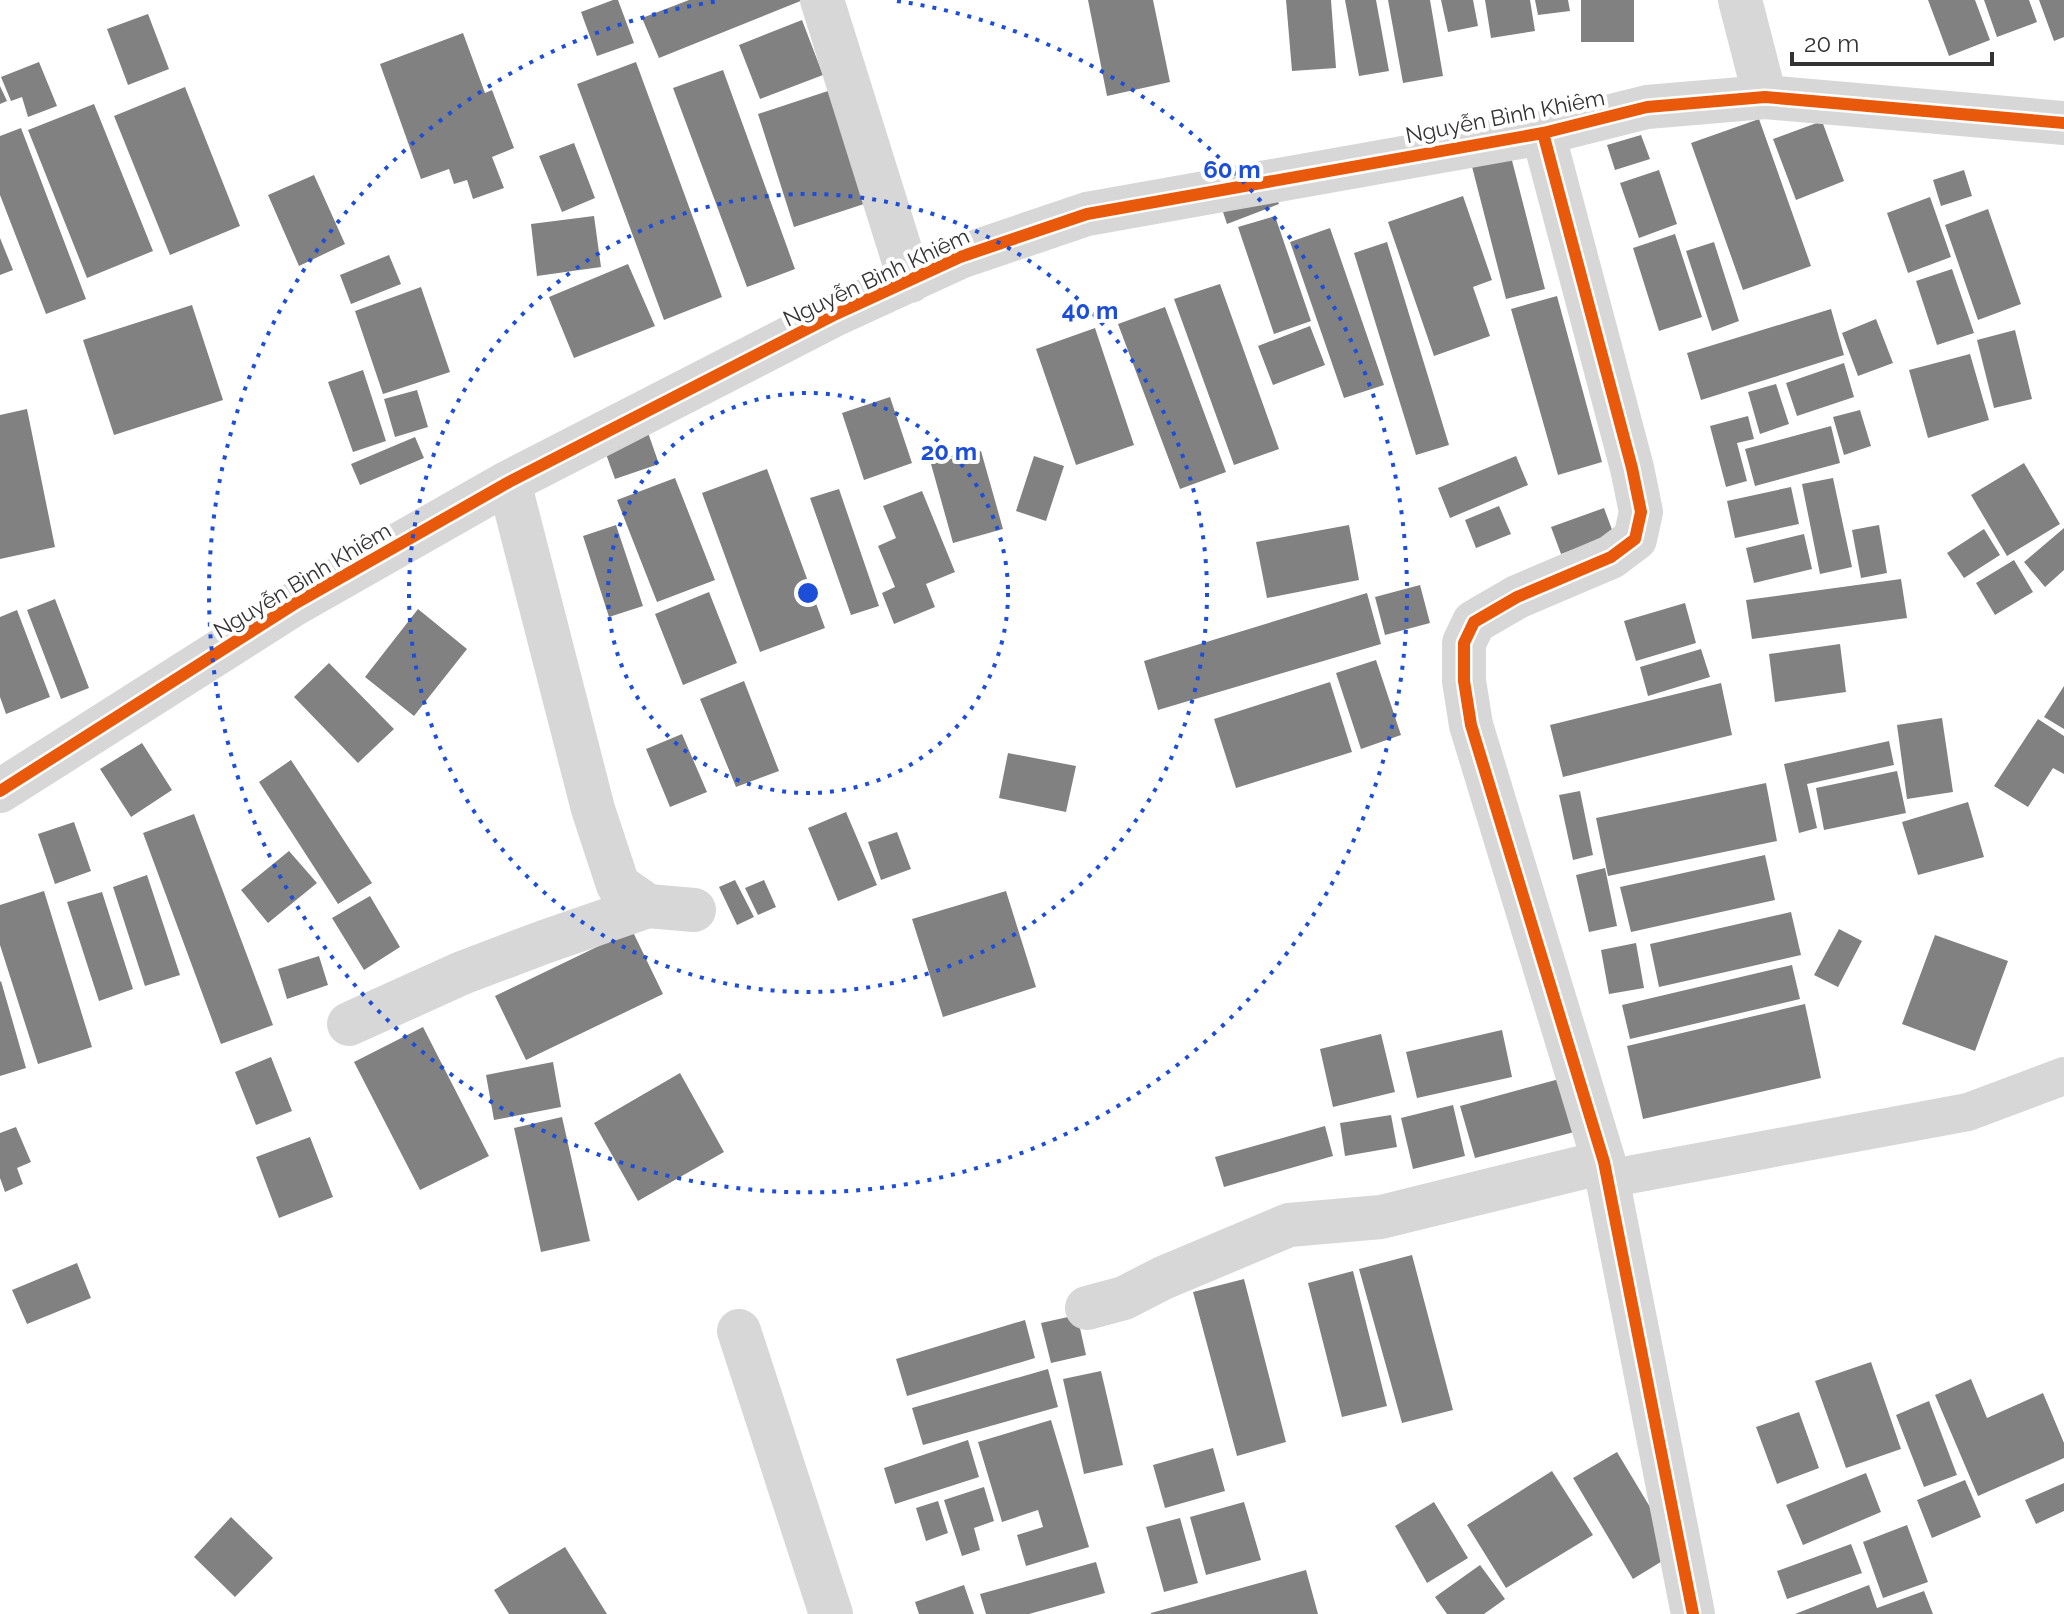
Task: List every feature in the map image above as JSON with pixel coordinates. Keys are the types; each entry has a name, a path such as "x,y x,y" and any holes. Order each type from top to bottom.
{"street":[{"path":"822,0 910,281"},
{"path":"1740,0 1765,97"},
{"name":"Nguyễn Bình Khiêm","path":"0,791 296,603 509,482 836,314 960,257 1087,214 1543,133 1647,107 1765,97 2064,123"},
{"path":"1543,133 1641,512 1635,539 1611,557 1517,597 1474,622 1464,643 1464,681 1471,725 1605,1170 1690,1613"},
{"path":"509,482 593,809 618,885 648,906"},
{"path":"349,1024 462,973 648,906 694,910"},
{"path":"1087,1308 1124,1298 1163,1278 1289,1225 1381,1217 1605,1170"},
{"path":"739,1331 831,1614"}],"lane":[{"path":"1605,1170 1968,1112 2064,1076"}],"building":[{"path":"618,0 634,43 597,56 581,12"},
{"path":"689,0 803,0 659,58 642,18"},
{"path":"1088,0 1153,0 1170,82 1107,96"},
{"path":"1286,0 1331,0 1336,68 1292,71"},
{"path":"1345,0 1376,0 1389,71 1359,76"},
{"path":"1388,0 1430,0 1443,76 1403,83"},
{"path":"1441,0 1473,0 1478,26 1448,32"},
{"path":"1485,0 1530,0 1535,31 1491,38"},
{"path":"1535,0 1568,0 1570,11 1538,15"},
{"path":"1581,0 1634,0 1634,42 1581,42"},
{"path":"1928,0 1975,0 1990,40 1949,56"},
{"path":"1984,0 2029,0 2037,22 1997,37"},
{"path":"2039,0 2064,0 2064,37 2054,41"},
{"path":"148,14 169,69 128,85 107,29"},
{"path":"802,20 823,75 760,99 739,45"},
{"path":"463,33 485,93 492,90 514,148 492,157 504,188 473,199 467,180 454,184 449,169 421,179 380,64"},
{"path":"39,62 57,106 28,117 22,97 11,101 1,77"},
{"path":"636,62 722,297 664,320 577,84"},
{"path":"723,70 795,269 747,287 673,88"},
{"path":"0,86 7,101 0,104"},
{"path":"185,87 240,226 170,255 114,116"},
{"path":"834,89 870,202 794,227 758,114"},
{"path":"94,104 153,251 87,278 28,130"},
{"path":"1759,119 1811,266 1743,290 1691,143"},
{"path":"1822,121 1844,181 1796,200 1773,139"},
{"path":"21,128 86,299 46,314 0,195 0,136"},
{"path":"1641,135 1650,159 1615,170 1607,145"},
{"path":"574,143 595,198 562,212 539,156"},
{"path":"1508,145 1545,289 1506,299 1469,155"},
{"path":"1659,170 1677,224 1639,238 1620,183"},
{"path":"1964,170 1972,196 1941,206 1933,180"},
{"path":"314,175 345,244 299,266 268,195"},
{"path":"1271,184 1279,204 1227,224 1220,203"},
{"path":"1463,196 1492,280 1473,287 1490,336 1434,356 1388,222"},
{"path":"1930,197 1951,257 1908,273 1887,213"},
{"path":"1988,209 2021,304 1978,320 1945,225"},
{"path":"594,216 601,267 537,276 531,224"},
{"path":"1275,216 1311,321 1274,334 1238,227"},
{"path":"1330,228 1384,385 1344,398 1290,242"},
{"path":"1675,234 1702,317 1659,331 1633,248"},
{"path":"0,238 13,270 0,275"},
{"path":"1387,242 1449,445 1416,455 1354,253"},
{"path":"1714,242 1739,321 1712,331 1686,251"},
{"path":"389,255 401,284 351,304 340,275"},
{"path":"628,264 655,326 574,358 549,297"},
{"path":"1952,269 1974,333 1937,345 1916,281"},
{"path":"1220,284 1279,449 1234,465 1174,299"},
{"path":"421,287 450,372 383,394 355,311"},
{"path":"1557,296 1602,462 1558,475 1511,309"},
{"path":"192,305 223,400 114,435 83,340"},
{"path":"1165,307 1226,472 1180,489 1118,324"},
{"path":"1831,309 1844,355 1701,400 1687,353"},
{"path":"1876,319 1893,363 1858,376 1842,333"},
{"path":"1310,326 1325,365 1273,385 1258,346"},
{"path":"1095,328 1134,445 1076,465 1036,349"},
{"path":"2015,330 2032,399 1994,408 1977,340"},
{"path":"1970,354 1989,420 1928,438 1909,370"},
{"path":"1844,363 1854,397 1797,416 1786,383"},
{"path":"363,370 386,441 353,452 328,382"},
{"path":"1776,384 1789,424 1760,434 1748,392"},
{"path":"417,390 428,427 395,437 384,399"},
{"path":"890,397 912,463 864,480 842,413"},
{"path":"27,409 55,547 0,559 0,415"},
{"path":"1860,410 1871,446 1844,455 1833,417"},
{"path":"1748,416 1754,439 1737,443 1747,481 1726,487 1710,426"},
{"path":"1831,426 1840,463 1755,486 1745,449"},
{"path":"646,427 659,464 615,479 602,443"},
{"path":"415,437 424,458 360,485 351,464"},
{"path":"981,451 1003,529 953,543 931,464"},
{"path":"1034,456 1064,466 1046,521 1016,511"},
{"path":"1516,456 1528,485 1450,518 1438,488"},
{"path":"2024,463 2060,524 2007,556 1971,495"},
{"path":"767,469 825,628 760,652 702,493"},
{"path":"675,478 715,580 657,602 617,500"},
{"path":"1833,478 1852,567 1820,574 1802,484"},
{"path":"1791,487 1799,524 1735,538 1727,501"},
{"path":"839,489 879,606 851,615 810,498"},
{"path":"922,491 955,572 926,584 935,607 894,624 882,593 895,587 878,546 896,538 883,506"},
{"path":"1499,506 1511,534 1476,548 1465,520"},
{"path":"1604,508 1614,535 1561,554 1551,527"},
{"path":"616,525 643,606 609,617 583,536"},
{"path":"1349,525 1359,580 1267,598 1256,542"},
{"path":"1879,525 1887,573 1861,578 1852,530"},
{"path":"2064,528 2064,570 2045,587 2024,562"},
{"path":"1984,529 2000,555 1964,578 1947,553"},
{"path":"1804,534 1812,569 1754,583 1746,548"},
{"path":"2014,560 2033,592 1995,615 1976,583"},
{"path":"1901,579 1907,618 1752,639 1746,600"},
{"path":"1420,585 1430,623 1385,635 1375,597"},
{"path":"709,592 737,663 683,685 655,614"},
{"path":"1367,593 1381,644 1158,710 1144,661"},
{"path":"55,599 89,688 61,699 27,610"},
{"path":"1685,603 1696,643 1636,661 1624,621"},
{"path":"418,609 467,649 414,716 365,677"},
{"path":"17,610 50,697 6,714 0,697 0,617"},
{"path":"1840,644 1846,692 1775,702 1769,654"},
{"path":"1701,649 1710,677 1648,696 1640,667"},
{"path":"1376,660 1401,735 1361,749 1336,673"},
{"path":"329,663 394,729 358,763 294,697"},
{"path":"744,681 779,771 736,787 700,699"},
{"path":"1330,682 1352,752 1236,788 1214,719"},
{"path":"1721,683 1732,735 1563,777 1550,725"},
{"path":"2064,686 2064,729 2044,717"},
{"path":"1942,718 1953,792 1907,799 1897,725"},
{"path":"2038,719 2064,736 2064,774 2053,768 2028,807 1994,786"},
{"path":"682,734 707,792 670,807 646,749"},
{"path":"1889,741 1894,765 1807,784 1817,828 1799,833 1784,764"},
{"path":"142,743 172,790 131,817 100,769"},
{"path":"1008,753 1076,766 1066,812 999,798"},
{"path":"291,760 372,883 338,904 259,782"},
{"path":"1897,771 1906,813 1824,830 1816,788"},
{"path":"1766,783 1777,841 1608,876 1596,818"},
{"path":"1580,791 1593,855 1573,860 1559,795"},
{"path":"1968,802 1984,857 1918,875 1902,822"},
{"path":"846,812 877,885 838,901 808,828"},
{"path":"194,814 273,1025 221,1044 143,833"},
{"path":"74,822 91,871 55,884 38,834"},
{"path":"897,832 911,869 881,880 868,842"},
{"path":"289,851 317,883 268,923 241,890"},
{"path":"1765,855 1775,900 1631,932 1620,887"},
{"path":"1605,868 1617,926 1589,932 1576,875"},
{"path":"147,875 180,975 145,986 113,887"},
{"path":"735,880 754,917 737,925 719,887"},
{"path":"764,880 776,907 758,915 745,888"},
{"path":"44,891 92,1047 38,1064 0,945 0,905"},
{"path":"1006,891 1036,987 943,1017 912,919"},
{"path":"102,892 133,989 99,1001 67,902"},
{"path":"370,896 400,947 364,970 332,918"},
{"path":"1791,912 1801,955 1659,987 1650,944"},
{"path":"1839,929 1862,941 1838,987 1814,975"},
{"path":"632,930 663,994 526,1060 495,996"},
{"path":"1935,935 2008,961 1975,1051 1902,1024"},
{"path":"1636,943 1644,988 1609,994 1601,950"},
{"path":"319,956 328,985 287,999 278,969"},
{"path":"1792,965 1800,999 1630,1039 1622,1005"},
{"path":"0,982 26,1068 0,1076"},
{"path":"1805,1004 1821,1078 1643,1119 1627,1046"},
{"path":"423,1027 489,1156 420,1190 354,1062"},
{"path":"1502,1030 1512,1077 1417,1098 1406,1052"},
{"path":"1381,1034 1395,1092 1333,1107 1320,1049"},
{"path":"271,1057 292,1111 256,1125 235,1072"},
{"path":"553,1062 561,1107 494,1120 486,1075"},
{"path":"680,1073 724,1152 638,1201 594,1123"},
{"path":"1563,1078 1578,1131 1475,1158 1460,1106"},
{"path":"1453,1105 1465,1156 1413,1169 1401,1118"},
{"path":"1391,1115 1397,1147 1345,1156 1340,1123"},
{"path":"562,1117 590,1241 541,1252 514,1128"},
{"path":"1325,1126 1333,1156 1224,1187 1215,1157"},
{"path":"16,1127 31,1162 17,1168 23,1184 5,1192 0,1178 0,1133"},
{"path":"310,1137 333,1197 279,1218 256,1157"},
{"path":"1412,1255 1453,1410 1402,1423 1359,1269"},
{"path":"77,1263 91,1298 27,1324 12,1290"},
{"path":"1353,1271 1387,1406 1342,1417 1308,1283"},
{"path":"1244,1279 1286,1442 1237,1456 1193,1292"},
{"path":"1077,1315 1086,1355 1051,1363 1041,1323"},
{"path":"1025,1320 1035,1358 907,1396 896,1359"},
{"path":"1871,1362 1901,1449 1846,1468 1815,1381"},
{"path":"1048,1369 1058,1407 923,1445 912,1408"},
{"path":"1101,1371 1123,1465 1084,1474 1063,1379"},
{"path":"1971,1379 1987,1418 2043,1393 2064,1443 2064,1458 1978,1496 1935,1395"},
{"path":"1929,1401 1957,1475 1924,1487 1896,1415"},
{"path":"1799,1412 1819,1468 1777,1484 1756,1427"},
{"path":"1051,1420 1089,1547 1026,1566 1017,1535 1043,1527 1038,1510 1002,1522 978,1442"},
{"path":"968,1440 979,1477 895,1504 884,1468"},
{"path":"1213,1448 1225,1491 1165,1508 1153,1465"},
{"path":"1617,1452 1677,1552 1633,1579 1573,1478"},
{"path":"1552,1471 1593,1535 1506,1588 1467,1525"},
{"path":"1866,1473 1881,1512 1803,1545 1786,1505"},
{"path":"1965,1480 1981,1517 1932,1538 1917,1500"},
{"path":"2064,1483 2064,1511 2036,1524 2025,1500"},
{"path":"984,1487 994,1521 974,1528 980,1550 962,1556 944,1500"},
{"path":"938,1501 948,1533 926,1541 916,1508"},
{"path":"1244,1502 1261,1560 1206,1575 1190,1517"},
{"path":"1434,1502 1468,1558 1427,1583 1395,1526"},
{"path":"231,1517 273,1558 235,1597 194,1557"},
{"path":"1180,1518 1198,1583 1164,1592 1146,1527"},
{"path":"1907,1525 1928,1582 1883,1598 1863,1542"},
{"path":"1851,1544 1862,1573 1787,1599 1777,1571"},
{"path":"565,1547 607,1614 509,1614 494,1590"},
{"path":"1096,1562 1105,1593 1029,1614 986,1614 980,1594"},
{"path":"1480,1565 1505,1599 1484,1614 1447,1614 1435,1597"},
{"path":"1306,1570 1318,1614 1151,1614 1151,1613"},
{"path":"964,1585 974,1614 919,1614 915,1602"},
{"path":"1869,1585 1877,1608 1924,1591 1933,1614 1795,1614"}],"cycle path":[{"path":"0,791 296,603 509,482 836,314 960,257 1087,214 1543,133 1647,107 1765,97 2064,123"},
{"path":"1543,133 1641,512 1635,539 1611,557 1517,597 1474,622 1464,643 1464,681 1471,725 1604,1162 1693,1614"}]}
